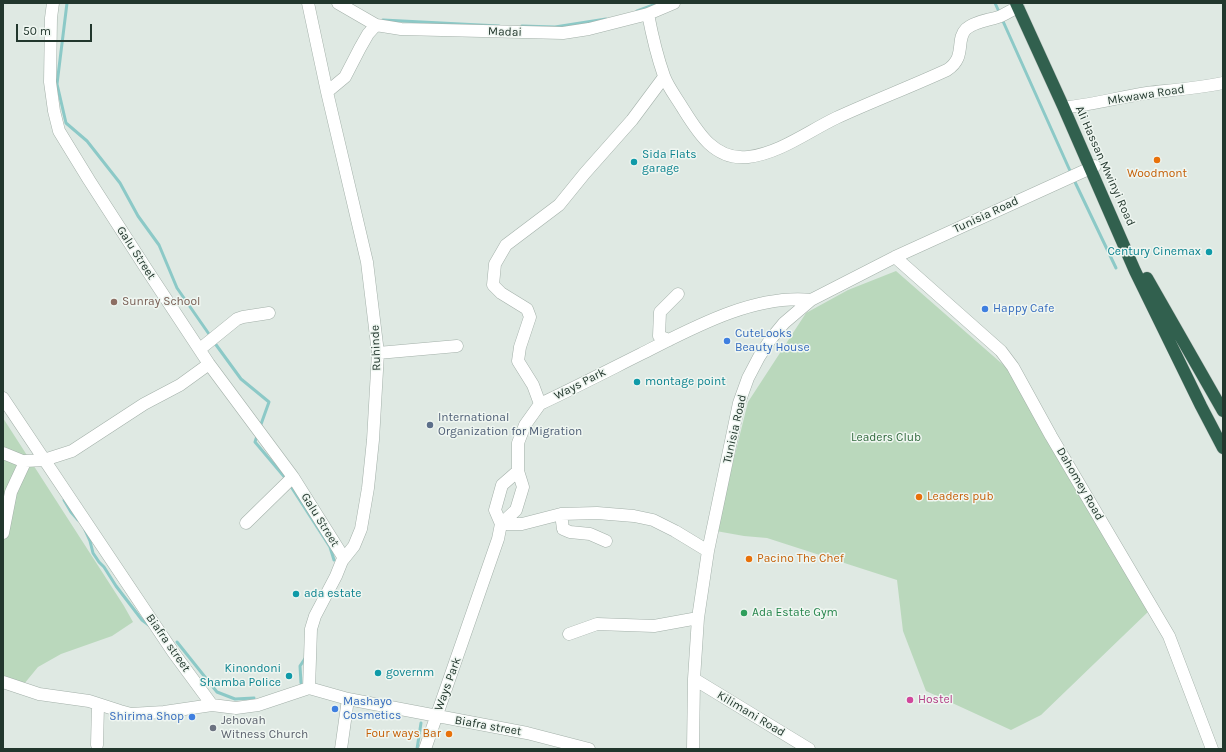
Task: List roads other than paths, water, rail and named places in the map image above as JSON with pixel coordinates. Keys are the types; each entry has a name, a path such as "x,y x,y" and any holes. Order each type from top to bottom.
{"highway":[{"name":"Ali Hassan Mwinyi Road","path":"1019,4 1069,107 1135,271 1223,448"},
{"name":"Ali Hassan Mwinyi Road","path":"1019,4 1092,167 1142,271 1223,411"}],"street":[{"name":"Galu Street","path":"53,3 51,18 50,82 54,111 60,131 89,180 209,364 293,477 342,555 346,556"},
{"name":"Ruhinde","path":"308,3 327,92 367,262 378,353 373,440 368,488 361,529 354,546 342,561 336,576 315,616 311,629 309,688"},
{"name":"Madai","path":"338,3 376,25 401,29 563,34 648,14 674,3"},
{"path":"648,14 653,40 664,77 701,137 713,148 729,155 746,157 763,154 782,147 835,119 947,70 957,62 962,36 966,29 972,25 1001,16 1019,4"},
{"path":"327,92 346,77 368,34 376,25"},
{"path":"540,404 533,385 518,361 520,347 530,317 527,309 501,293 493,285 495,264 506,244 559,205 584,173 632,120 664,77"},
{"name":"Mkwawa Road","path":"1069,107 1093,104 1146,93 1204,87 1223,83"},
{"name":"Tunisia Road","path":"693,749 694,679 698,618 708,551 739,403 748,378 770,340 784,323 811,300 895,257 1092,167"},
{"name":"Dahomey Road","path":"895,257 1001,351 1013,367 1169,636 1212,749"},
{"path":"664,338 660,312 678,294"},
{"name":"Ways Park","path":"426,749 491,561 501,524 516,510 522,487 518,471 518,443 525,424 540,404 627,361 664,338 704,322 750,307 777,301 797,299 811,300"},
{"path":"200,349 237,319 243,316 269,313"},
{"path":"378,353 457,346"},
{"path":"3,454 25,462 44,460 72,451 144,404 180,385 209,364"},
{"name":"Biafra street","path":"3,398 173,652 212,705"},
{"path":"3,533 12,492 25,462"},
{"path":"518,471 502,485 495,510 501,524 522,524 561,514 597,513 634,516 653,520 675,531 708,551"},
{"path":"246,523 293,477"},
{"path":"561,514 563,529 570,532 590,534 606,541"},
{"path":"569,634 597,624 654,626 698,618"},
{"name":"Kilimani Road","path":"694,679 808,749"},
{"path":"3,682 39,694 69,698 131,714 212,705 236,708 258,705 309,688"},
{"name":"Biafra street","path":"309,688 348,699 436,717 527,733 589,749"},
{"path":"341,749 348,699"},
{"path":"98,705 98,746"}],"waterway":[{"path":"67,3 57,84 66,123 87,141 120,183 138,216 159,245 177,288 211,337"},
{"path":"637,11 659,3"},
{"path":"995,3 1000,14"},
{"path":"522,26 555,27 606,19"},
{"path":"1002,19 1071,173"},
{"path":"383,20 499,26"},
{"path":"1074,180 1116,268"},
{"path":"214,342 241,379 269,402 260,427"},
{"path":"257,436 255,442 287,480"},
{"path":"290,485 330,547 334,560"},
{"path":"64,500 78,520"},
{"path":"85,530 93,553 99,562 142,620 150,626"},
{"path":"177,642 217,692 235,699 254,698"},
{"path":"301,683 300,666 306,657"},
{"path":"417,749 421,723"}],"place":[{"name":"Woodmont","path":"1157,160"},
{"name":"Sida Flats garage","path":"634,162"},
{"name":"Century Cinemax","path":"1209,252"},
{"name":"Sunray School","path":"114,302"},
{"name":"Happy Cafe","path":"985,309"},
{"name":"CuteLooks Beauty House","path":"727,341"},
{"name":"montage point","path":"637,382"},
{"name":"International Organization for Migration","path":"430,425"},
{"name":"Leaders pub","path":"919,497"},
{"name":"Pacino The Chef","path":"749,559"},
{"name":"ada estate","path":"296,594"},
{"name":"Ada Estate Gym","path":"744,613"},
{"name":"governm","path":"378,673"},
{"name":"Kinondoni Shamba Police","path":"289,676"},
{"name":"Hostel","path":"910,700"},
{"name":"Mashayo Cosmetics","path":"335,709"},
{"name":"Shirima Shop","path":"192,717"},
{"name":"Jehovah Witness Church","path":"213,728"},
{"name":"Four ways Bar","path":"449,734"}],"park label":[{"name":"Leaders Club","path":"886,438"}]}
